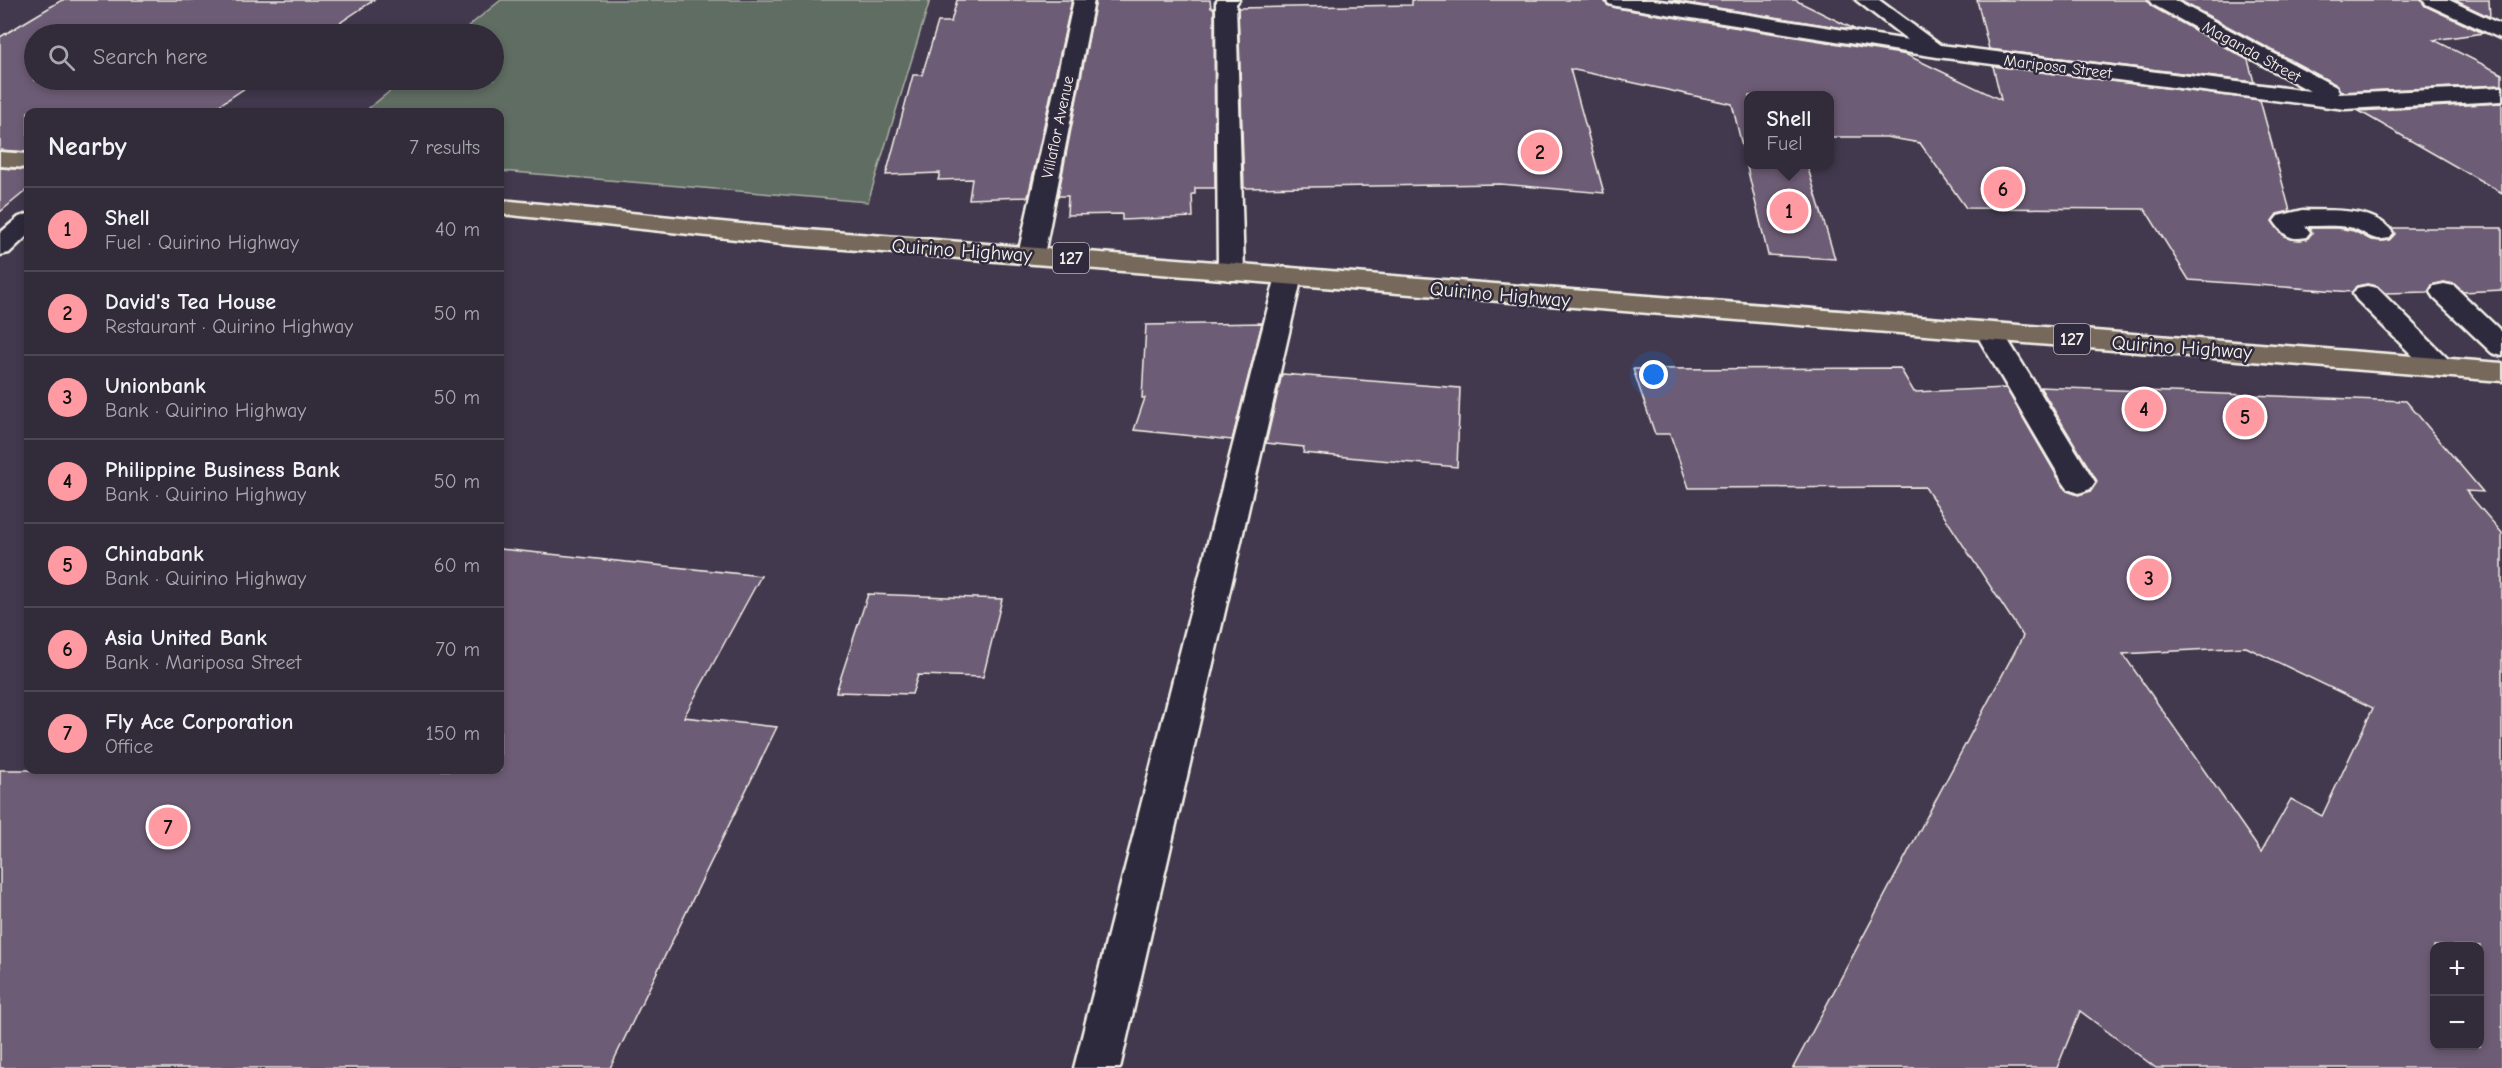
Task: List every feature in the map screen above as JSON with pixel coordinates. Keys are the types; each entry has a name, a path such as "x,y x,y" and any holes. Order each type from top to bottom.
{"main road":[{"path":"0,159 24,161"},
{"name":"Quirino Highway","path":"504,207 782,236 2502,372"}],"street":[{"name":"Villaflor Avenue","path":"1031,255 1084,0"},
{"path":"1229,0 1226,3 1231,272"},
{"name":"Mariposa Street","path":"1616,0 1936,51 2345,102 2502,94"},
{"path":"1866,0 1936,51"},
{"name":"Maganda Street","path":"2159,0 2345,102"},
{"path":"2433,0 2502,33"},
{"path":"2297,232 2288,221 2303,218 2356,220 2380,232"},
{"path":"0,247 24,226"},
{"path":"1097,1068 1289,276"},
{"path":"2444,292 2502,347"},
{"path":"2367,294 2440,367"},
{"path":"1989,332 2079,482"}],"green space":[{"path":"501,0 930,0 868,202 504,171 504,108 369,108 392,90 504,90 504,24 471,24"}],"building":[{"path":"62,0 374,0 338,24 24,24 24,90 242,90 215,108 24,108 24,152 0,150 0,37"},
{"path":"957,0 1072,0 1028,197 969,199 972,179 938,180 940,173 886,175 913,75 922,75 938,22 951,22"},
{"path":"1096,0 1210,0 1211,8 1214,8 1215,188 1195,188 1195,194 1192,194 1193,217 1122,220 1122,214 1067,215 1068,196 1058,196"},
{"path":"1412,0 1604,0 1607,5 1616,8 1907,55 2001,100 1993,66 2260,100 2290,211 2277,214 2272,221 2283,235 2301,240 2308,238 2312,233 2310,228 2338,228 2354,231 2371,240 2382,241 2389,240 2395,234 2392,228 2502,228 2502,290 2463,292 2454,284 2444,282 2432,285 2428,292 2385,293 2377,286 2367,284 2357,286 2352,292 2189,280 2145,209 1966,208 1920,143 1886,137 1834,137 1834,91 1744,91 1744,154 1732,104 1570,69 1604,193 1500,184 1244,188 1238,8 1412,5"},
{"path":"1668,0 1795,0 1856,30"},
{"path":"1977,0 2147,0 2151,6 2248,60 2254,82 1989,49"},
{"path":"2179,0 2421,0 2425,6 2483,33 2434,40 2502,74 2502,85 2341,92 2337,85"},
{"path":"2454,0 2489,0 2490,17"},
{"path":"2502,103 2502,193 2359,111"},
{"path":"0,168 24,170 24,192 0,212"},
{"path":"1747,169 1808,169 1835,259 1768,255"},
{"path":"1262,323 1232,440 1134,430 1145,398 1142,398 1146,325"},
{"path":"1900,368 1914,392 2006,388 2061,483 2067,491 2078,495 2091,491 2097,481 2040,387 2406,401 2483,492 2466,491 2502,533 2502,1068 2156,1068 2080,1011 2057,1068 1793,1068 2023,636 1925,487 1689,488 1670,434 1655,434 1633,369","holes":["2246,647 2373,708 2322,816 2291,799 2261,852 2123,654"]},
{"path":"1282,374 1460,388 1457,467 1303,453 1304,447 1266,443"},
{"path":"504,549 761,576 684,717 777,727 610,1068 0,1068 0,770 24,770 24,774 504,774"},
{"path":"868,594 1002,599 983,677 918,675 912,694 836,692"}],"place":[{"name":"David's Tea House","path":"1540,152"},
{"name":"Asia United Bank","path":"2003,189"},
{"name":"Shell","path":"1789,211"},
{"name":"Philippine Business Bank","path":"2144,409"},
{"name":"Chinabank","path":"2245,417"},
{"name":"Unionbank","path":"2149,578"},
{"name":"Fly Ace Corporation","path":"168,827"}]}
